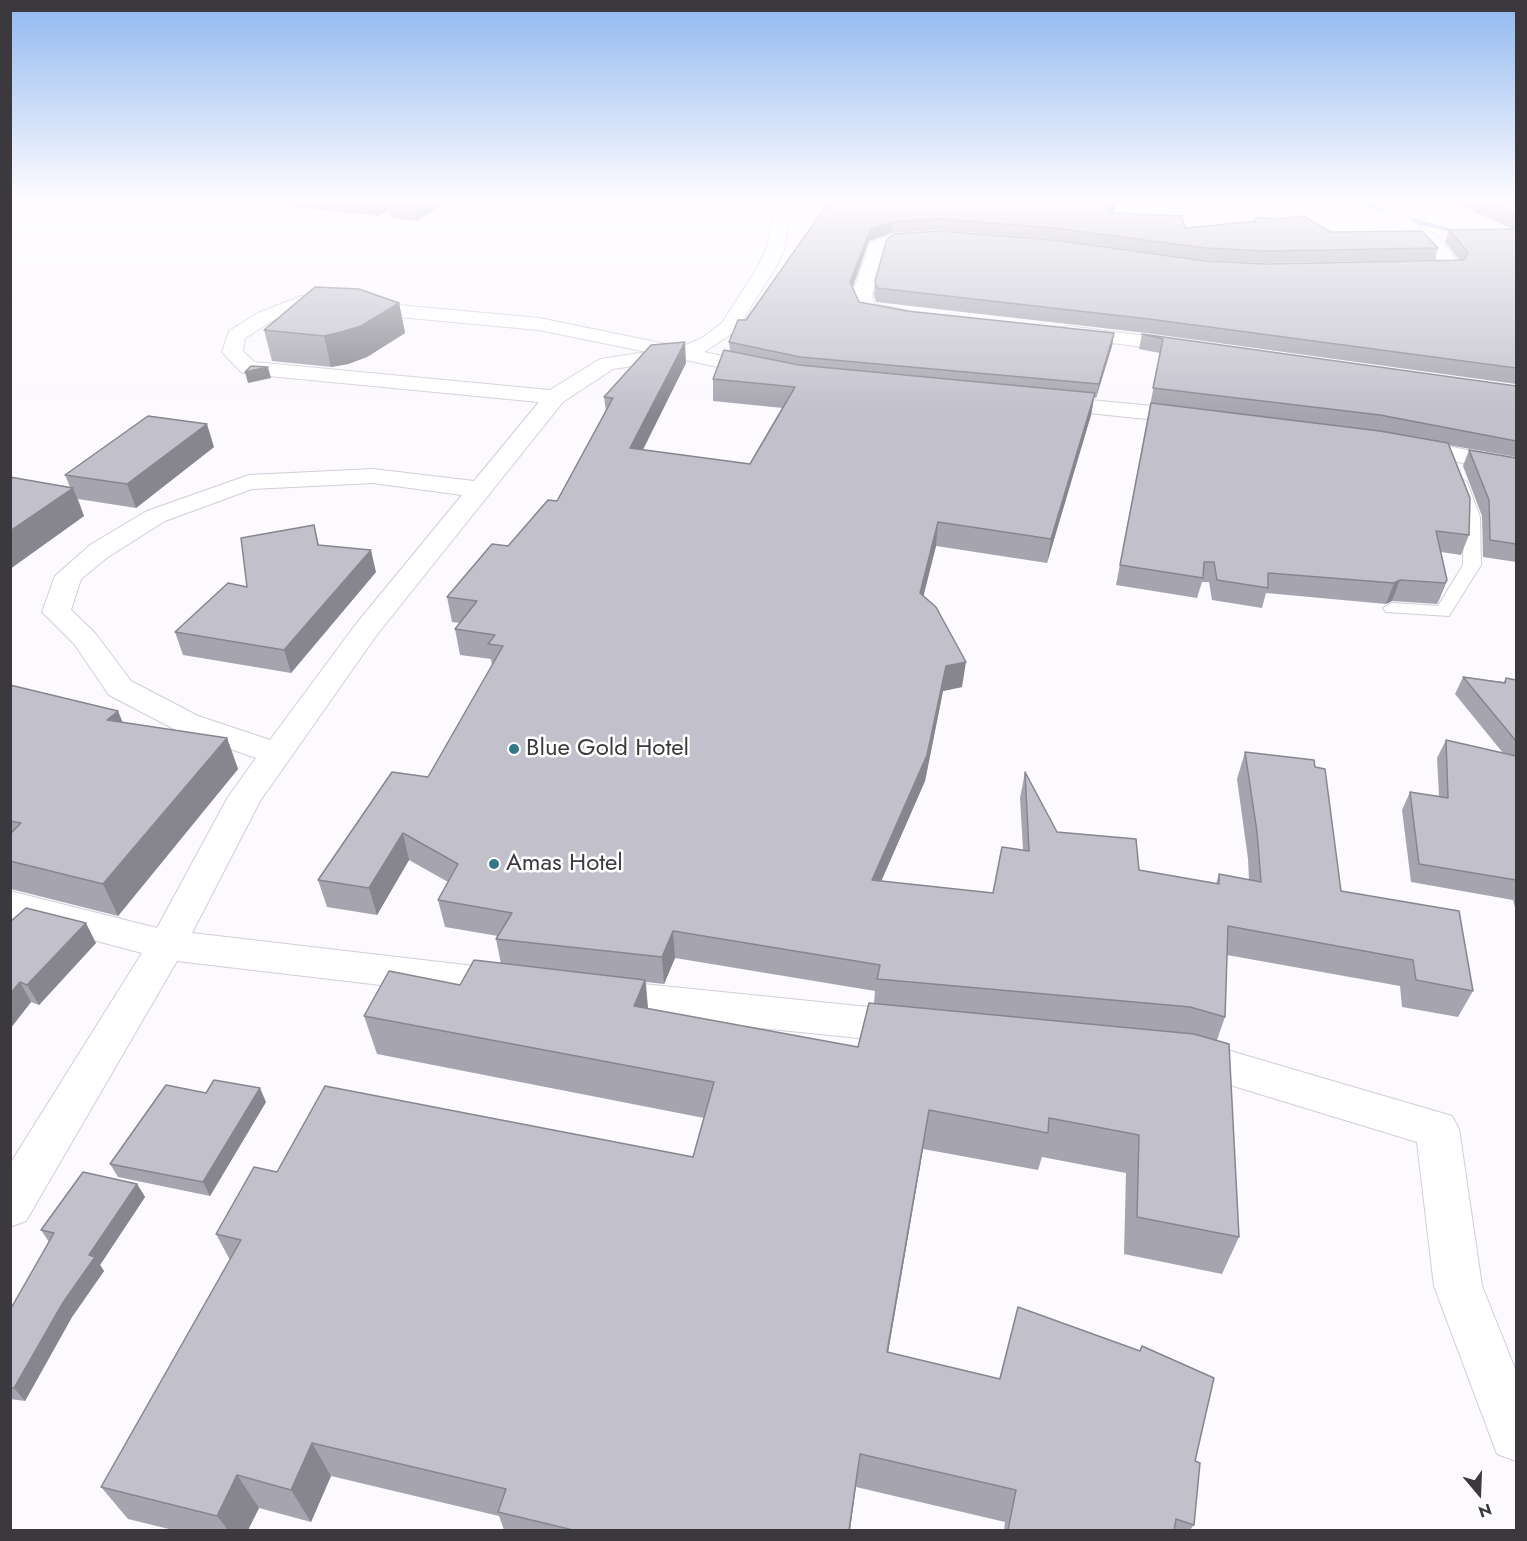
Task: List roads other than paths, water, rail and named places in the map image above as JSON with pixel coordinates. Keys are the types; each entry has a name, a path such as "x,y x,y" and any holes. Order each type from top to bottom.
{"street":[{"path":"10,1206 167,945 245,797 366,630 482,490 555,397 570,385 607,363 684,353 709,342 729,327 764,272"},
{"path":"869,272 862,295 866,308 917,316"},
{"path":"555,397 248,368 232,352 236,336 265,317 301,302 539,324 779,374"},
{"path":"1048,329 1209,350"},
{"path":"1023,401 1221,421"},
{"path":"1385,442 1516,466"},
{"path":"275,753 188,723 120,688 85,639 56,612 69,576 99,551 156,516 249,483 373,476 482,490"},
{"path":"10,904 167,945 560,991 948,1031"},
{"path":"1146,1050 1181,1053 1437,1129 1458,1286 1516,1435"}],"lane":[{"path":"1392,608 1443,612 1472,565 1472,517 1448,454"}],"place":[{"name":"Blue Gold Hotel","path":"514,749"},
{"name":"Amas Hotel","path":"494,864"}]}
